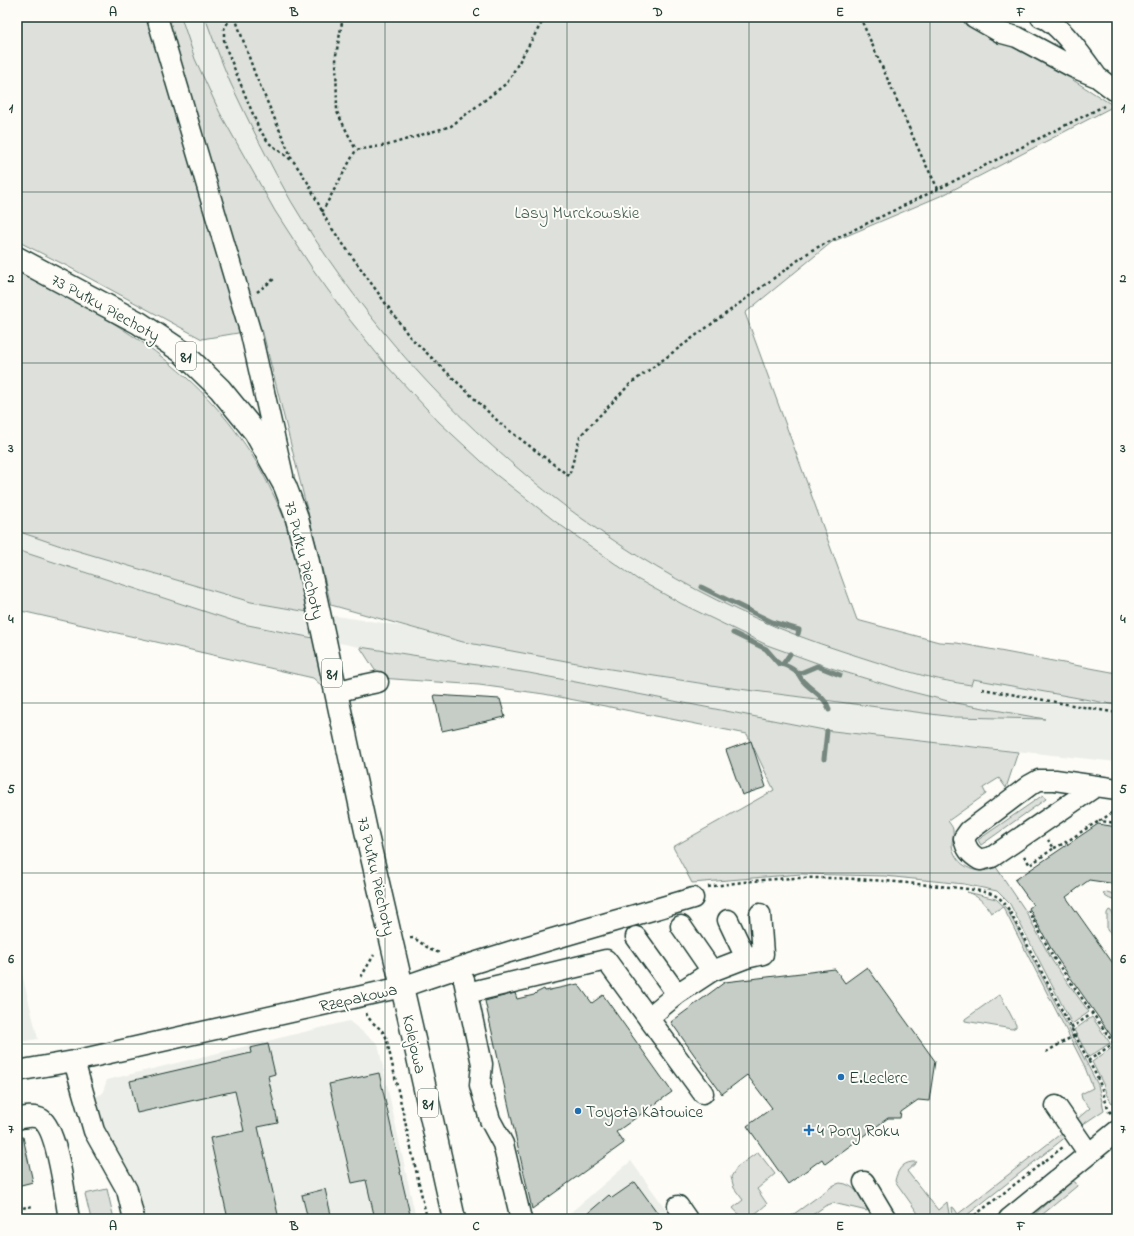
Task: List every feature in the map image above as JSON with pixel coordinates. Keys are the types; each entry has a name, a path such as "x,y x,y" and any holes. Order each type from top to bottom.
{"main road":[{"name":"73 Pułku Piechoty","path":"17,258 139,324 181,351 220,388 255,432 285,486 296,515 306,553 402,987"},
{"name":"Kolejowa","path":"402,987 454,1219"}],"street":[{"path":"157,17 251,334 285,486"},
{"path":"974,17 1002,33 1017,37 1073,67 1097,77"},
{"path":"1017,37 1032,17"},
{"path":"1041,17 1051,22 1083,56 1097,77 1114,98"},
{"path":"336,692 378,682"},
{"path":"1096,786 992,858 980,860 971,854 965,846 964,838 969,831 1030,785 1040,780 1055,780 1117,788"},
{"name":"Rzepakowa","path":"17,1071 74,1061 402,987 699,893"},
{"path":"648,1018 677,994 712,971 746,958 762,954 760,914"},
{"path":"728,920 746,958"},
{"path":"681,926 712,971"},
{"path":"636,937 677,994"},
{"path":"467,993 606,960 703,1093"},
{"path":"462,967 482,1064 480,1085 490,1120 503,1144 521,1219"},
{"path":"74,1061 94,1131 127,1190 134,1219"},
{"path":"1056,1106 1089,1154"},
{"path":"17,1119 35,1116 42,1120 49,1128 54,1143 69,1219"},
{"path":"1009,1219 1117,1131"},
{"path":"864,1182 886,1219"}],"path":[{"path":"231,17 224,29 224,40 228,54 260,129 269,144 294,162"},
{"path":"235,17 255,74 294,162 307,180 328,223 409,336 502,425 569,476 580,436 630,384 812,250 938,190 1114,98"},
{"path":"343,17 336,55 337,112 356,150"},
{"path":"356,150 388,145 451,126 507,83 545,17"},
{"path":"860,17 938,190"},
{"path":"322,212 356,150"},
{"path":"982,689 1117,713"},
{"path":"1054,848 1061,845 1090,825 1100,821 1117,809"},
{"path":"1100,821 1117,824"},
{"path":"699,893 751,882 820,878 869,880 953,887 993,895 1005,903 1010,912 1101,1086 1109,1112"},
{"path":"1028,910 1053,957 1117,1046"},
{"path":"408,939 414,938 431,950 442,954"},
{"path":"359,980 376,950"},
{"path":"366,1013 371,1022 384,1033 386,1037 427,1219"},
{"path":"1071,1028 1092,1013"},
{"path":"1046,1052 1075,1035"},
{"path":"1088,1061 1114,1043"},
{"path":"1103,1117 1117,1107"},
{"path":"970,1219 1076,1137"},
{"path":"17,1209 33,1206"}],"shaded area":[{"path":"181,17 205,17 229,80 262,148 291,201 328,259 354,295 401,353 453,408 507,460 566,507 618,544 661,570 762,622 806,639 909,673 958,684 971,685 973,679 1117,705 1117,762 824,730 529,673 360,647 313,638 243,624 17,550 17,531 58,545 117,562 308,612 404,626 463,642 604,668 724,687 954,717 1042,719 956,703 904,690 831,668 767,645 682,604 637,579 556,522 494,473 439,422 386,365 349,319 312,268 275,211 220,113 195,59"},
{"path":"17,954 38,1039 17,1042"},
{"path":"349,1021 378,1044 416,1219 146,1219 134,1178 97,1124 91,1098 102,1094 107,1080"},
{"path":"631,1161 673,1219 563,1219"}],"green space":[{"path":"17,17 181,17 195,59 220,113 275,211 312,268 349,319 386,365 439,422 494,473 556,522 637,579 682,604 767,645 831,668 904,690 956,703 1045,719 954,717 724,687 604,668 463,642 331,605 262,329 202,339 67,266 17,241"},
{"name":"Lasy Murckowskie","path":"205,17 969,17 1035,56 1114,106 945,194 832,242 745,313 857,620 939,642 957,643 1117,673 1117,705 973,679 971,685 938,679 906,671 842,651 758,619 677,579 599,531 527,476 459,415 397,348 341,276 291,201 267,157 230,82"},
{"path":"17,269 89,308 123,329 156,352 186,377 214,405 239,436 262,472 279,506 285,520 296,559 308,612 251,602 58,545 17,531"},
{"path":"17,550 243,624 313,638 323,687 313,678 17,610"},
{"path":"360,647 529,673 824,730 1018,752 1006,788 999,778 983,788 986,794 948,821 953,829 953,851 956,857 969,868 981,871 996,867 1025,910 1053,962 1089,1012 1072,1024 1010,904 997,891 964,884 884,876 801,874 692,883 673,847 774,790 747,734 544,694 479,685 380,678"},
{"path":"1043,795 1046,799 981,845 978,840"},
{"path":"967,892 996,899 1007,909 1098,1085 1104,1110 1079,1127 1076,1120 1090,1108 1082,1099 1081,1094 1093,1088 1084,1065 1003,907 991,913 981,900"},
{"path":"1107,892 1117,895 1117,901 1109,899 1103,894"},
{"path":"1109,910 1111,911 1113,917 1117,938 1114,938 1107,930 1107,913"},
{"path":"999,995 1001,996 1016,1027 1012,1029 965,1021 965,1019"},
{"path":"1092,1017 1110,1043 1089,1057 1074,1030"},
{"path":"1113,1047 1117,1052 1117,1100 1112,1103 1106,1094 1104,1086 1092,1062"},
{"path":"1063,1132 1067,1136 962,1219 953,1219 952,1207 958,1214"},
{"path":"758,1152 775,1174 757,1189 767,1204 758,1212 746,1217 742,1216 733,1208 743,1200 734,1188 731,1177 737,1167"},
{"path":"917,1162 907,1171 938,1210 947,1202 950,1219 922,1219 895,1181 900,1168 905,1164"},
{"path":"1073,1181 1077,1186 1037,1219 1030,1219 1069,1182"},
{"path":"840,1183 853,1188 856,1191 867,1208 867,1211 833,1203 825,1206 807,1219 787,1219 834,1185"},
{"path":"107,1189 114,1219 91,1219 85,1194"}],"building":[{"path":"434,695 500,699 505,717 442,731"},
{"path":"751,741 766,787 742,795 726,750"},
{"path":"1098,824 1117,827 1117,884 1089,880 1066,897 1117,969 1117,1044 1054,954 1029,908 1033,905 1015,880"},
{"name":"E.Leclerc","path":"867,967 935,1061 929,1101 918,1100 901,1112 900,1118 888,1118 825,1164 822,1159 788,1184 747,1126 772,1108 747,1075 722,1094 671,1022 725,982 835,969 845,983"},
{"name":"Toyota Katowice","path":"578,984 592,1003 603,995 672,1092 616,1132 624,1143 532,1209 485,1001 515,993 517,999 534,995 544,989 545,991"},
{"path":"268,1044 275,1074 268,1076 278,1123 258,1127 279,1219 228,1219 210,1138 244,1131 235,1091 137,1113 130,1081 251,1053 250,1048"},
{"path":"379,1073 411,1219 375,1219 366,1180 352,1183 329,1084"},
{"path":"23,1137 33,1182 17,1186 17,1138"},
{"path":"635,1182 662,1219 581,1219 609,1195 612,1198"},
{"path":"325,1189 332,1219 308,1219 302,1195"}],"waterway":[{"path":"701,587 772,622 799,630 798,634"},
{"path":"733,633 766,649 779,664 787,666 795,671 803,681 822,698 829,710"},
{"path":"783,664 790,654"},
{"path":"798,674 817,666 840,675"},
{"path":"824,759 827,731"}],"place":[{"name":"E.Leclerc","path":"841,1077"},
{"name":"Toyota Katowice","path":"578,1111"},
{"name":"4 Pory Roku","path":"809,1130"}]}
